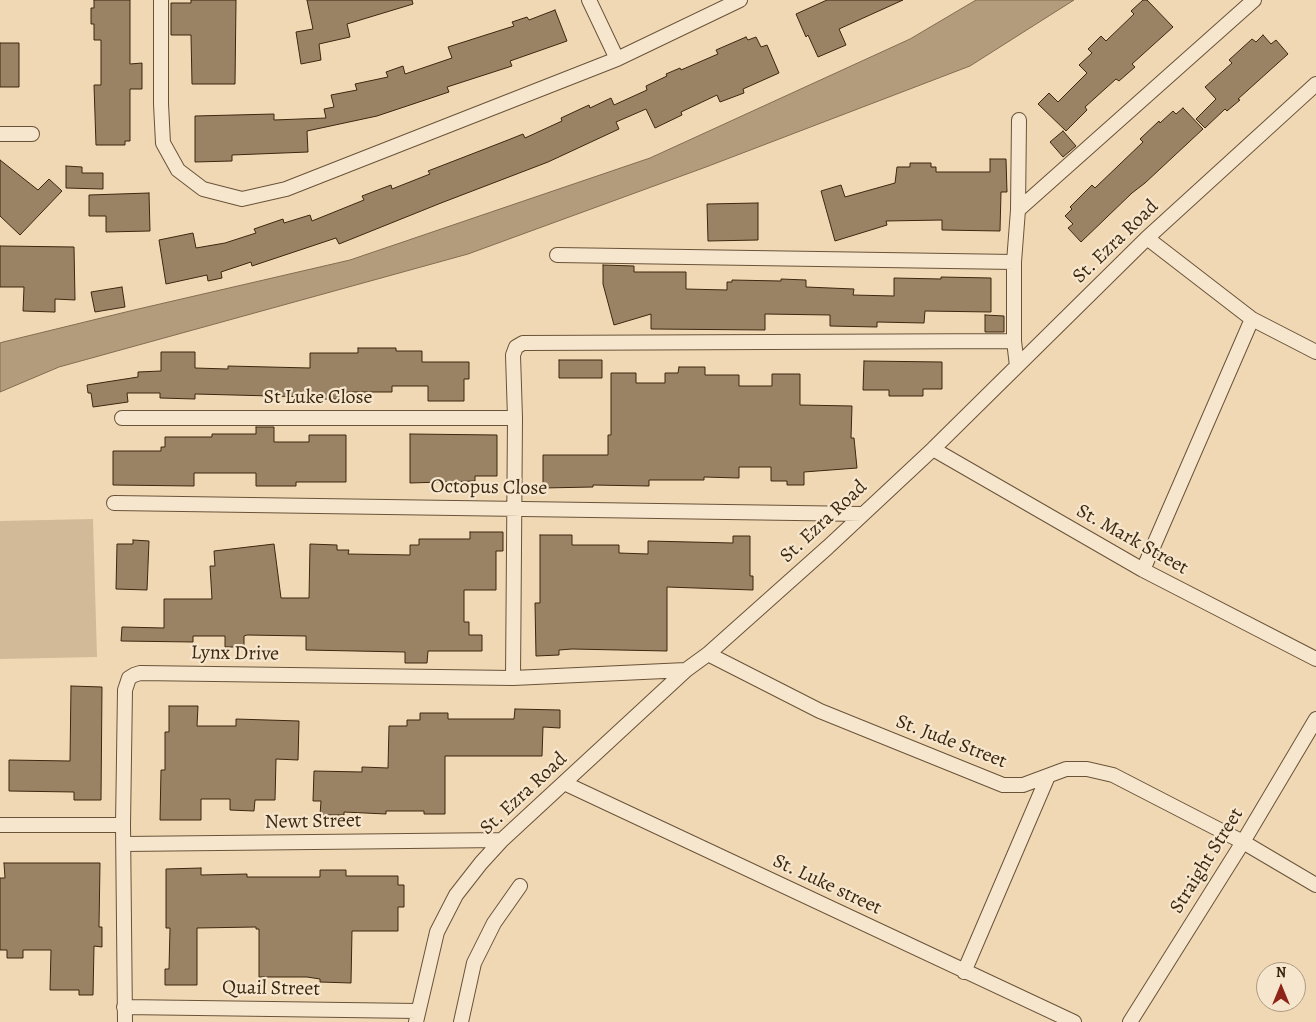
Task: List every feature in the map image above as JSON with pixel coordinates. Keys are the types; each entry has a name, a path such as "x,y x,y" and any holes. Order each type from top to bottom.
{"street":[{"path":"161,0 163,142 178,170 203,189 242,199 286,189 617,59 740,0"},
{"path":"589,0 617,59"},
{"path":"1018,210 1254,0"},
{"name":"St. Ezra Road","path":"417,1017 437,932 456,895 502,840 686,670 708,654 933,449 1147,238 1316,84"},
{"path":"1017,366 1014,341 1014,262 1018,210 1019,120"},
{"path":"0,134 32,134"},
{"path":"1147,238 1252,320 1316,352"},
{"path":"557,254 1014,262"},
{"path":"1143,570 1252,320"},
{"path":"513,678 515,418 513,355 516,347 523,343 1014,341"},
{"name":"St Luke Close","path":"122,418 515,418"},
{"name":"St. Mark Street","path":"933,449 1143,570 1316,659"},
{"name":"Octopus Close","path":"114,503 863,514"},
{"name":"St. Jude Street","path":"708,654 820,711 1003,785 1023,785 1066,769 1087,769 1113,775 1242,842 1316,885"},
{"name":"Lynx Drive","path":"125,1022 125,690 129,678 140,673 513,678 686,670"},
{"name":"Straight Street","path":"1130,1022 1316,719"},
{"path":"964,972 1048,776"},
{"name":"St. Luke street","path":"564,783 964,972 1044,1016 1074,1022"},
{"path":"0,825 124,824"},
{"name":"Newt Street","path":"124,844 502,840"},
{"path":"461,1022 474,963 494,923 520,886"},
{"name":"Quail Street","path":"124,1007 417,1017"}],"shaded area":[{"path":"976,0 1074,0 970,66 706,167 468,254 59,367 0,392 0,343 350,260 650,158 910,39"},
{"path":"93,519 97,657 0,659 0,521"}],"building":[{"path":"94,0 130,0 130,64 142,63 142,89 130,89 130,141 125,141 125,145 96,145 94,85 101,85 101,40 94,40 94,24 91,24 91,8 94,8"},
{"path":"191,0 236,0 235,84 192,84 191,35 171,35 171,3 191,3"},
{"path":"307,0 412,0 413,4 347,24 350,37 319,44 321,60 301,64 296,32 313,29"},
{"path":"827,0 903,0 839,29 846,45 818,57 808,35 806,37 796,14"},
{"path":"1143,0 1147,0 1173,27 1132,64 1135,67 1119,81 1116,79 1085,107 1087,110 1066,131 1038,104 1049,93 1058,102 1087,73 1079,65 1092,53 1088,49 1101,36 1106,41 1134,14 1131,11"},
{"path":"555,10 567,41 510,61 512,66 447,87 449,92 377,116 307,131 308,152 232,155 232,161 195,162 195,116 274,114 274,120 326,118 324,109 334,107 331,95 357,90 355,84 388,77 386,72 403,66 405,74 452,58 448,47 514,26 512,22 527,17 529,20"},
{"path":"1263,35 1271,44 1276,40 1288,54 1238,99 1240,100 1227,111 1225,109 1205,128 1196,119 1216,99 1205,87 1232,63 1229,60 1252,39 1256,42"},
{"path":"746,37 748,40 756,37 761,47 767,45 779,73 743,89 744,93 720,102 717,95 681,112 682,115 655,128 646,109 616,122 619,129 548,162 339,244 336,238 252,266 251,262 221,272 222,278 208,281 207,275 166,284 159,240 193,233 196,248 225,243 256,233 254,229 283,219 284,223 310,215 312,221 364,200 362,196 391,185 392,189 430,174 428,171 523,134 525,138 562,121 561,118 589,105 590,108 611,98 614,105 647,90 646,86 667,76 666,74 680,68 681,70 718,54 716,50"},
{"path":"0,43 19,43 19,87 0,87"},
{"path":"1183,108 1203,129 1081,242 1068,228 1073,224 1065,216 1072,209 1070,207 1092,185 1095,188 1143,142 1140,139 1159,121 1160,123 1173,111 1176,114"},
{"path":"1063,131 1076,146 1063,157 1050,142"},
{"path":"990,159 1006,159 1007,192 1001,192 1000,231 942,230 942,220 886,221 887,225 835,241 821,191 841,185 845,197 895,183 897,167 910,167 910,163 931,163 931,167 936,167 936,172 990,172"},
{"path":"0,160 38,190 49,179 62,191 20,235 0,216"},
{"path":"66,166 82,167 82,173 103,173 103,189 66,188"},
{"path":"149,193 150,231 106,232 106,216 89,216 89,195"},
{"path":"758,203 758,240 708,241 707,204"},
{"path":"0,246 74,247 75,300 55,299 55,312 23,311 24,287 0,287"},
{"path":"603,265 634,266 634,272 686,272 686,289 727,290 727,282 732,282 732,280 781,281 781,279 806,280 806,287 854,289 853,295 894,296 894,278 991,278 991,312 925,311 924,323 877,322 877,327 830,326 830,315 765,314 765,330 651,329 651,314 614,325 603,284"},
{"path":"122,287 125,307 95,312 91,292"},
{"path":"985,315 1004,316 1004,332 985,332"},
{"path":"358,348 396,348 396,351 422,351 422,362 469,362 469,379 464,379 464,401 428,401 428,386 392,386 392,392 347,392 347,399 195,394 195,399 160,398 160,393 127,393 128,402 93,407 91,393 88,393 87,385 138,377 138,372 161,371 161,352 195,352 195,368 228,369 228,366 310,368 310,353 358,353"},
{"path":"559,360 602,360 602,378 559,378"},
{"path":"864,361 942,362 942,389 923,389 923,396 889,396 889,390 863,390"},
{"path":"679,367 705,367 705,375 739,375 739,386 772,386 772,374 800,374 800,405 852,406 851,438 854,438 857,468 804,472 804,485 787,485 787,481 771,481 771,467 739,467 739,478 704,477 704,480 649,480 649,486 593,485 593,487 543,488 543,455 608,455 608,435 611,435 611,373 636,373 636,383 665,383 665,373 678,373"},
{"path":"256,427 274,427 274,442 309,442 309,435 346,435 346,482 296,482 296,486 256,486 256,473 194,473 194,486 113,485 113,451 161,451 161,447 165,447 165,437 212,437 212,434 256,434"},
{"path":"410,434 497,435 497,476 475,476 475,481 410,483"},
{"path":"470,532 503,532 503,551 496,551 496,590 464,590 464,622 469,622 469,635 482,635 482,651 428,651 427,663 405,663 405,652 306,650 306,636 247,635 244,636 244,647 225,647 225,636 193,636 193,642 121,641 122,627 164,628 164,599 212,599 210,566 215,566 214,551 274,544 281,598 309,598 310,544 337,545 337,550 349,550 348,554 410,555 410,545 419,545 419,539 470,539"},
{"path":"540,535 572,535 572,545 619,545 619,553 648,554 648,541 733,543 733,536 750,536 750,576 753,576 753,590 667,587 667,651 572,649 559,650 559,655 536,656 535,603 540,603"},
{"path":"133,540 149,541 147,590 116,589 117,544 133,544"},
{"path":"71,686 102,687 101,800 74,800 74,792 9,791 9,760 70,761"},
{"path":"169,706 198,706 197,726 236,726 236,719 299,721 298,760 276,759 275,800 255,800 254,811 230,810 230,799 201,799 201,820 160,820 161,770 165,770 165,732 169,732"},
{"path":"515,709 560,710 560,728 543,727 542,756 445,756 445,814 424,814 424,811 386,811 386,814 344,812 344,815 320,815 321,801 313,801 314,771 362,772 362,767 388,768 389,726 407,726 407,720 420,720 420,713 448,713 448,719 514,719"},
{"path":"4,863 100,863 99,927 102,927 102,947 94,946 93,995 79,995 79,990 50,990 51,950 23,950 23,958 7,958 7,950 0,950 0,878 5,878"},
{"path":"201,868 201,875 247,874 247,877 320,877 320,870 346,870 346,876 398,876 398,885 404,885 404,907 398,907 398,931 352,931 351,983 320,982 320,979 307,977 259,977 259,929 256,929 256,927 197,928 197,985 165,985 165,969 169,969 170,928 166,928 166,869"}]}
